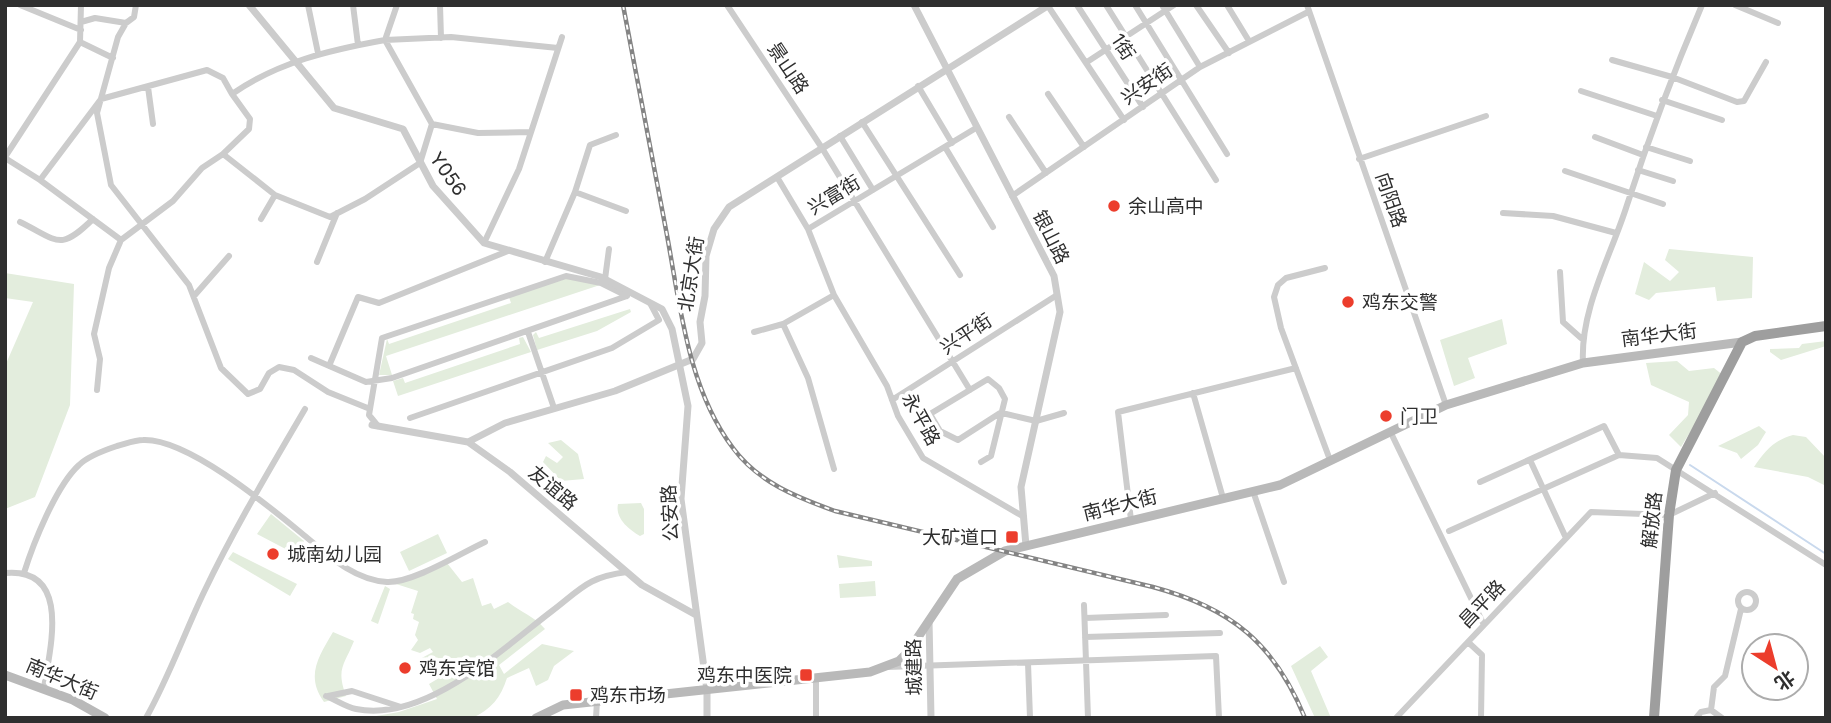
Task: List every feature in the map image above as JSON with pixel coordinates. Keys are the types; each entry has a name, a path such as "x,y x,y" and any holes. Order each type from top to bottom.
{"highway":[{"name":"南华大街","path":"1742,342 1755,336 1826,326"},
{"name":"南华大街","path":"1742,342 1826,332"},
{"name":"解放路","path":"1654,718 1669,515 1676,470 1742,342"}],"main road":[{"name":"南华大街","path":"886,667 899,661 908,652 929,616 957,579 1005,551 1280,485 1446,405 1583,363 1742,342"},
{"path":"536,718 563,705 816,679 886,667"},
{"name":"南华大街","path":"5,675 44,688 105,718"}],"street":[{"path":"20,5 81,26 95,18 126,23"},
{"path":"81,5 80,42 5,158 40,180 121,240"},
{"path":"136,5 134,17 126,23 113,58 97,113 111,185 141,227 189,285 221,368 243,391 248,394 260,390 269,373 279,367 294,370 328,392 370,409"},
{"name":"Y056","path":"249,5 334,108 403,128 433,186 484,243 606,279 629,295 662,309"},
{"path":"308,5 317,53"},
{"path":"353,5 358,45"},
{"path":"223,154 275,195 330,217 420,163 432,124 385,40 397,5"},
{"path":"440,5 441,38"},
{"name":"景山路","path":"727,5 822,148 951,363 970,390"},
{"name":"银山路","path":"914,5 1054,276 1060,312 1021,488 1026,546"},
{"name":"1街","path":"1077,5 1143,107"},
{"path":"1106,5 1216,180"},
{"path":"1135,5 1227,154"},
{"path":"1087,62 1147,23 1164,8 1174,5"},
{"path":"1196,5 1228,53"},
{"path":"1227,5 1249,41"},
{"path":"1583,363 1581,338 1662,100 1702,5"},
{"path":"1735,5 1778,23"},
{"path":"1049,6 1124,120"},
{"name":"北京大街","path":"468,442 505,422 615,391 693,359 702,343 700,322 705,296 706,256 714,229 729,207 945,68 1049,6"},
{"path":"1164,8 1200,67"},
{"name":"兴安街","path":"1012,196 1200,67 1307,9"},
{"name":"向阳路","path":"1307,9 1446,405"},
{"path":"484,243 514,182 562,37"},
{"path":"232,94 317,53 385,40 441,38 558,48"},
{"path":"80,42 113,58"},
{"path":"1612,60 1672,77 1737,102 1745,101 1766,62"},
{"path":"40,180 101,99 207,70 223,78 250,119 249,129 223,154 202,168 173,201 121,240 109,268 94,334 100,359 97,390"},
{"path":"918,86 993,227"},
{"path":"148,87 153,124"},
{"path":"1581,91 1657,116"},
{"path":"1048,94 1084,147"},
{"path":"1662,100 1722,120"},
{"path":"1359,159 1486,116"},
{"path":"1009,117 1046,173"},
{"path":"862,122 960,275"},
{"path":"432,124 478,132 530,132"},
{"name":"兴富街","path":"834,295 808,229 976,128"},
{"path":"545,262 575,192 590,145 616,135"},
{"path":"840,136 873,190"},
{"path":"1595,137 1643,155"},
{"path":"1646,147 1690,161"},
{"path":"1638,170 1673,181"},
{"path":"1565,172 1663,204"},
{"path":"777,177 808,229"},
{"path":"575,192 626,211"},
{"path":"261,219 275,195"},
{"path":"317,262 337,213"},
{"path":"1503,213 1553,216 1616,233"},
{"path":"20,222 62,242 70,241 93,219"},
{"path":"606,279 609,249"},
{"path":"329,366 358,297 379,303 508,251"},
{"path":"194,296 229,256"},
{"path":"1325,268 1286,278 1278,285 1274,297 1296,368 1331,460"},
{"path":"1560,272 1563,322 1581,338"},
{"path":"375,426 369,415 382,338 566,276 601,282 629,295"},
{"path":"311,358 366,382 393,378 629,295"},
{"path":"754,332 783,324 834,295"},
{"name":"永平路","path":"834,295 923,458 1024,517"},
{"name":"兴平街","path":"892,400 1057,295"},
{"path":"410,418 612,348 659,320 650,303"},
{"name":"公安路","path":"662,309 672,329 688,406 681,499 707,690 707,718"},
{"path":"783,324 808,378 834,469"},
{"path":"528,332 554,408"},
{"path":"1131,520 1118,412 1296,368"},
{"path":"981,462 991,456 1002,413 1005,399 999,388 988,379 930,414 940,431 958,440 1002,413 1036,421 1064,413"},
{"path":"1193,393 1223,498"},
{"path":"146,718 169,677 204,593 255,495 305,409"},
{"name":"友谊路","path":"375,426 468,442 510,472 642,585 696,615"},
{"path":"1480,482 1604,426 1619,455"},
{"path":"1390,431 1484,625"},
{"path":"24,573 33,545 56,500 79,465 106,449 143,440 170,444 255,495 344,569 387,582 413,575 485,542"},
{"path":"1449,531 1619,455 1657,457 1826,565"},
{"path":"1530,460 1566,538"},
{"path":"1253,491 1284,582"},
{"path":"1669,515 1715,493"},
{"name":"昌平路","path":"1396,718 1591,512 1669,515"},
{"path":"401,707 352,691 326,696 356,709 401,707 423,700 462,680 597,576 626,572"},
{"path":"5,573 24,573 35,578 52,601 54,625 44,688"},
{"path":"1084,605 1088,718"},
{"path":"1711,710 1714,687 1725,676 1741,608"},
{"path":"1085,618 1166,615"},
{"name":"城建路","path":"929,616 930,718"},
{"path":"1085,637 1220,633"},
{"path":"1468,642 1482,655 1480,718"},
{"path":"886,667 1216,656 1219,718"},
{"path":"1028,663 1030,718"},
{"path":"816,679 816,718"},
{"path":"596,718 597,702"},
{"path":"1696,718 1701,712 1711,710 1722,718"}],"green space":[{"path":"1669,249 1753,257 1752,298 1717,301 1715,287 1656,293 1649,300 1635,294 1644,262 1670,281 1679,272 1665,260"},
{"path":"5,273 74,284 70,405 35,497 5,509 5,366 33,302 5,298"},
{"path":"566,278 600,285 386,356 392,375 379,375 387,339 389,344 511,303 509,297"},
{"path":"630,309 631,312 597,331 537,350 533,335 536,332 539,338"},
{"path":"1502,319 1507,344 1468,358 1475,378 1454,386 1440,340"},
{"path":"523,337 531,352 398,396 393,381 403,378 405,383 520,344 519,338"},
{"path":"1826,341 1826,346 1781,360 1770,352 1770,349 1799,348 1802,344"},
{"path":"1677,361 1689,371 1714,368 1724,376 1681,447 1669,435 1688,415 1689,402 1651,385 1646,363"},
{"path":"1759,426 1766,432 1758,445 1741,459 1737,453 1718,446"},
{"path":"1793,435 1806,437 1826,458 1826,486 1808,477 1754,467 1770,447"},
{"path":"561,440 578,454 584,479 561,481 543,462 546,456 557,463 563,457 548,443"},
{"path":"641,503 644,509 644,534 640,536 623,523 618,514 618,504"},
{"path":"271,514 304,541 297,555 257,534"},
{"path":"438,534 447,553 409,571 400,552"},
{"path":"233,552 297,584 290,596 228,559"},
{"path":"837,555 872,561 872,566 839,568"},
{"path":"447,563 462,582 473,578 482,606 491,603 494,609 508,602 545,629 499,665 504,674 542,644 574,651 554,666 548,680 536,686 529,668 507,678 494,702 472,718 365,718 399,712 437,699 429,684 439,678 432,666 418,660 433,652 430,648 420,653 411,650 418,640 415,635 419,622 413,619 414,614 411,613 418,591 396,584"},
{"path":"875,581 876,596 840,598 839,584"},
{"path":"385,586 390,589 378,624 371,621"},
{"path":"333,632 354,641 342,673 346,696 324,702 315,683 316,666"},
{"path":"1320,646 1328,657 1311,671 1331,718 1315,718 1291,666"}],"waterway":[{"path":"1690,465 1826,554"}],"railway":[{"path":"623,5 681,315 695,371 717,424 743,460 779,487 835,511 1153,587 1205,606 1247,632 1264,649 1293,692 1305,718"}],"place":[{"name":"余山高中","path":"1114,206"},
{"name":"鸡东交警","path":"1348,302"},
{"name":"门卫","path":"1386,416"},
{"name":"大矿道口","path":"1012,537"},
{"name":"城南幼儿园","path":"273,554"},
{"name":"鸡东宾馆","path":"405,668"},
{"name":"鸡东中医院","path":"806,675"},
{"name":"鸡东市场","path":"576,695"}]}
